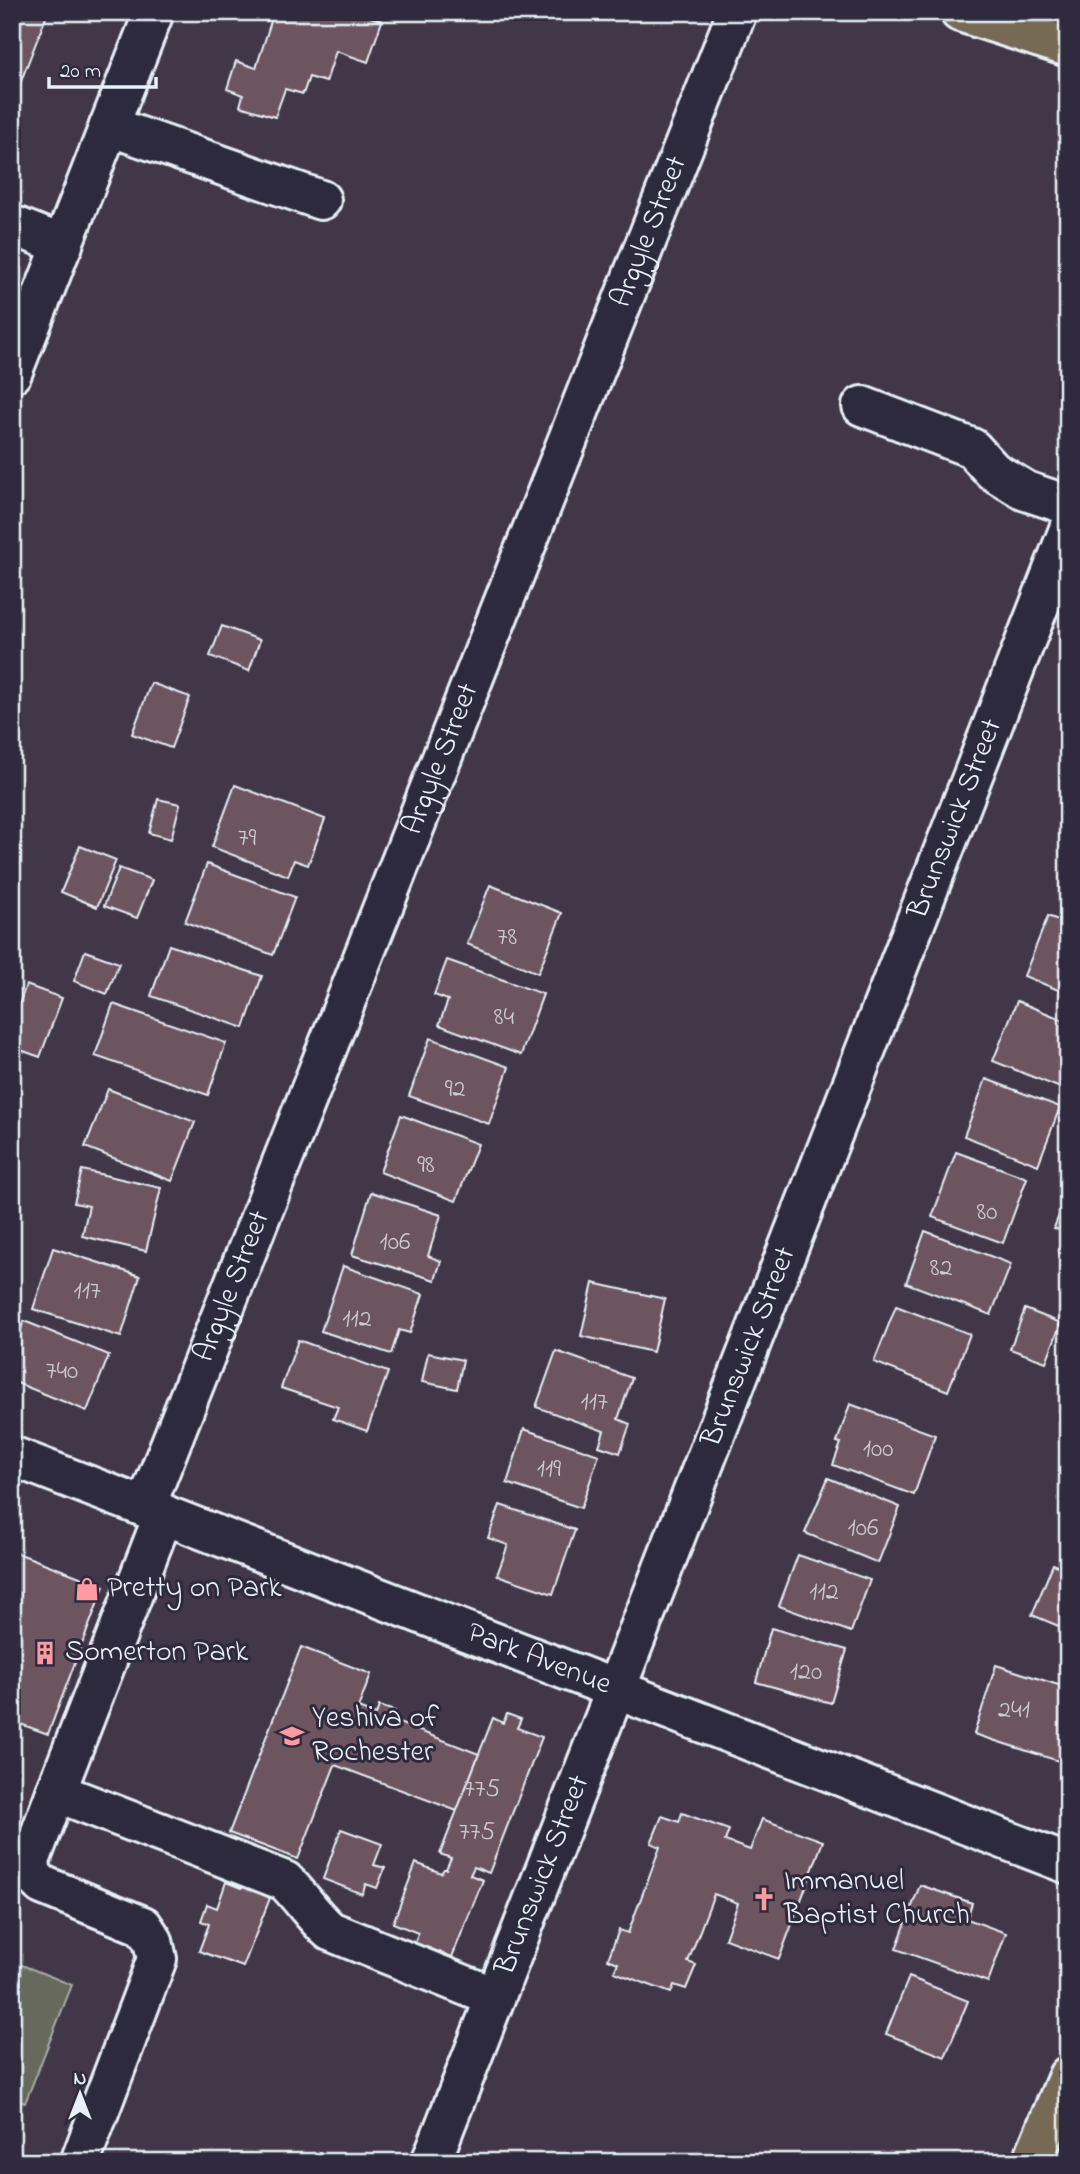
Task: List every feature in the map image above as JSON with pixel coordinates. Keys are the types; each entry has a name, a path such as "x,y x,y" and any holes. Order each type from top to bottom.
{"main road":[{"path":"960,12 1051,32"},
{"path":"1032,2162 1068,2076"}],"street":[{"path":"12,373 154,12"},
{"name":"Argyle Street","path":"80,2162 157,1959 153,1941 143,1926 42,1885 32,1875 30,1861 155,1510 737,12"},
{"path":"109,126 321,200"},
{"path":"12,225 63,245"},
{"path":"862,406 972,447 993,471 1026,491 1068,505"},
{"name":"Brunswick Street","path":"431,2162 1068,532"},
{"name":"Park Avenue","path":"12,1456 1068,1864"},
{"path":"56,1792 285,1881 304,1899 313,1916 330,1931 494,1997"}],"green space":[{"path":"12,1961 72,1985 25,2103 12,2098"}],"building":[{"path":"12,12 48,12 12,104"},
{"path":"274,12 362,12 361,14 382,21 368,62 336,51 326,82 309,77 303,94 285,89 275,117 240,106 243,95 227,89 236,61 256,68"},
{"path":"222,626 260,640 249,671 210,656"},
{"path":"151,683 190,697 171,748 132,734"},
{"path":"235,785 325,819 308,865 294,860 288,876 212,847"},
{"path":"158,799 180,804 171,839 149,833"},
{"path":"80,846 116,860 97,907 61,892"},
{"path":"207,864 295,897 273,955 185,922"},
{"path":"119,868 152,880 137,918 104,906"},
{"path":"490,885 562,913 538,973 467,944"},
{"path":"1048,916 1068,924 1068,994 1024,976"},
{"path":"169,945 262,976 244,1028 151,996"},
{"path":"85,951 119,963 107,994 74,981"},
{"path":"447,960 543,994 521,1055 439,1025 448,1000 434,995"},
{"path":"26,985 62,998 40,1057 12,1047 12,1024"},
{"path":"1017,1001 1068,1022 1068,1091 993,1061"},
{"path":"113,1004 226,1043 208,1095 95,1056"},
{"path":"430,1038 509,1067 489,1124 409,1096"},
{"path":"986,1079 1060,1107 1038,1165 964,1136"},
{"path":"108,1089 195,1122 172,1181 85,1147"},
{"path":"401,1115 478,1144 456,1201 380,1172"},
{"path":"956,1152 1027,1178 1003,1243 932,1217"},
{"path":"82,1170 161,1188 146,1251 82,1236 89,1206 74,1203"},
{"path":"371,1192 441,1215 428,1256 441,1261 435,1280 352,1255"},
{"path":"1068,1192 1068,1234 1054,1228"},
{"path":"925,1231 1011,1264 991,1315 906,1283"},
{"path":"53,1248 140,1276 121,1337 33,1309"},
{"path":"343,1266 423,1294 410,1333 399,1330 391,1354 321,1331"},
{"path":"593,1283 665,1299 653,1352 581,1336"},
{"path":"896,1306 970,1334 948,1391 874,1362"},
{"path":"1025,1309 1061,1323 1046,1362 1010,1349"},
{"path":"24,1321 109,1355 87,1411 12,1381 12,1352"},
{"path":"298,1340 388,1372 367,1431 333,1419 338,1407 281,1388"},
{"path":"556,1351 632,1378 618,1419 630,1424 620,1453 599,1446 604,1431 536,1407"},
{"path":"428,1353 463,1360 457,1389 422,1382"},
{"path":"850,1404 935,1435 914,1495 833,1465 841,1443 837,1442"},
{"path":"524,1429 599,1455 581,1508 507,1483"},
{"path":"828,1478 900,1507 878,1563 805,1533"},
{"path":"500,1505 575,1530 553,1594 497,1575 508,1545 488,1538"},
{"name":"Somerton Park","path":"12,1551 104,1586 48,1734 12,1721"},
{"path":"798,1555 870,1580 851,1632 779,1606"},
{"path":"1053,1564 1068,1570 1068,1630 1032,1615"},
{"path":"771,1628 847,1650 831,1703 756,1682"},
{"name":"Yeshiva of Rochester","path":"301,1647 371,1674 358,1708 376,1715 379,1706 395,1711 391,1720 479,1754 457,1811 335,1765 298,1859 229,1833"},
{"path":"996,1665 1068,1688 1068,1764 974,1734"},
{"path":"507,1714 521,1719 517,1728 542,1737 489,1873 474,1867 470,1875 483,1880 452,1957 415,1943 418,1933 393,1923 416,1863 441,1873 446,1869 451,1858 440,1854 493,1718 503,1723"},
{"name":"Immanuel Baptist Church","path":"682,1813 729,1830 725,1841 750,1850 762,1819 823,1841 779,1959 725,1939 738,1903 714,1894 688,1962 696,1965 686,1989 674,1985 671,1993 614,1972 618,1963 608,1959 619,1930 628,1933 660,1847 651,1843 662,1816 679,1822"},
{"path":"341,1829 382,1844 374,1865 385,1868 377,1888 366,1884 362,1894 323,1879"},
{"path":"226,1882 241,1888 243,1885 270,1898 243,1967 199,1951 209,1924 201,1921 207,1904 217,1908"},
{"path":"920,1885 972,1903 967,1919 1006,1933 988,1982 896,1949"},
{"path":"909,1977 968,2001 945,2057 886,2034"}],"place":[{"name":"Pretty on Park","path":"87,1589"},
{"name":"Somerton Park","path":"45,1653"},
{"name":"Yeshiva of Rochester","path":"292,1736"},
{"name":"Immanuel Baptist Church","path":"764,1899"}]}
